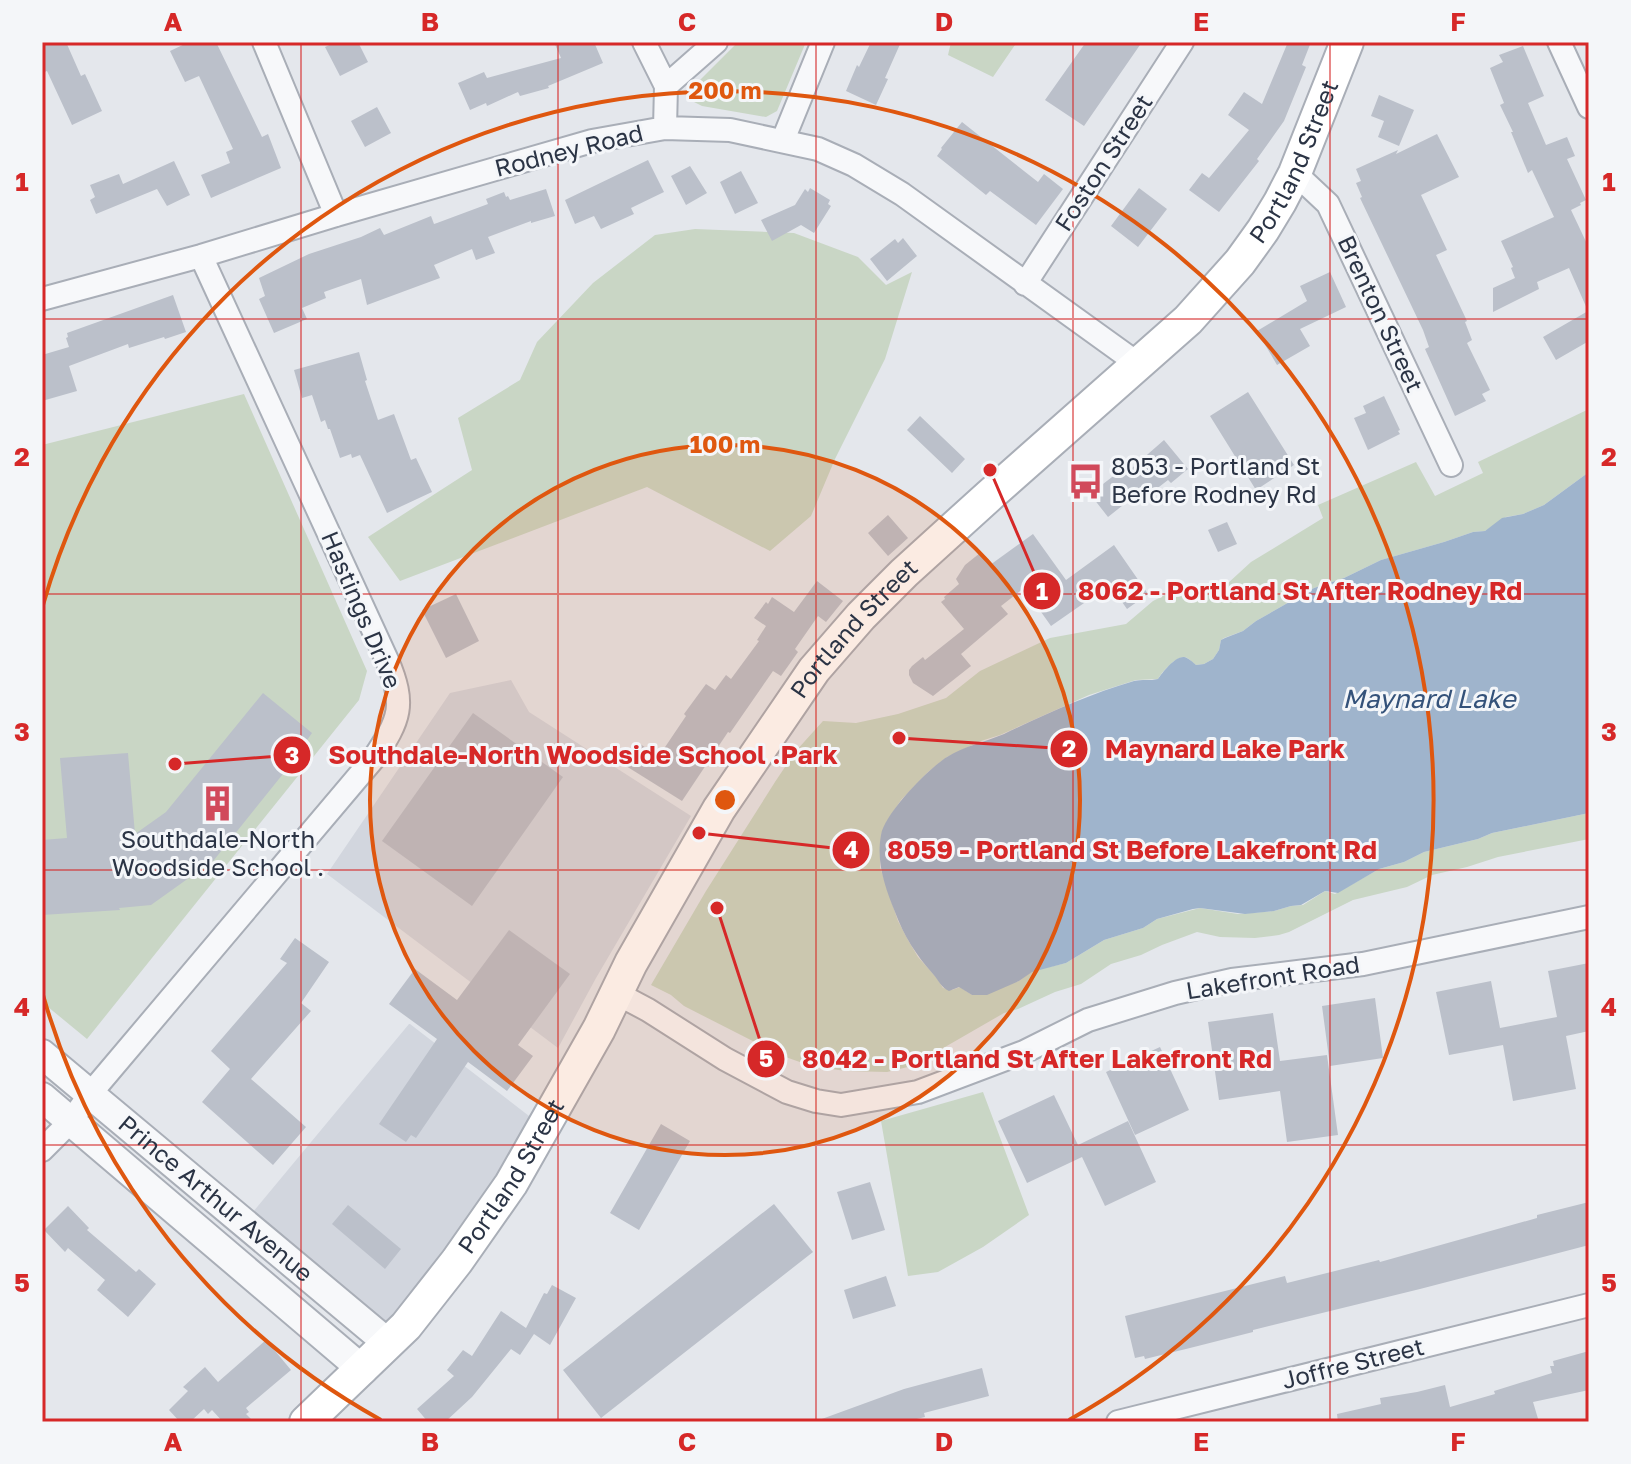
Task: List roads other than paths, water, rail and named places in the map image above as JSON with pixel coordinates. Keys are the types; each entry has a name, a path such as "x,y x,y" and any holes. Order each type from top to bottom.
{"main road":[{"name":"Portland Street","path":"306,1422 413,1319 511,1184 719,809 814,670 904,573 1188,320 1240,262 1263,230 1295,173 1347,42"}],"street":[{"path":"264,42 336,215"},
{"path":"644,42 666,86 665,128"},
{"path":"666,86 716,42"},
{"path":"783,140 823,42"},
{"name":"Foston Street","path":"1025,284 1182,42"},
{"path":"1559,42 1589,107"},
{"name":"Rodney Road","path":"42,299 201,256 592,141 665,128 730,130 818,149 854,165 902,194 1134,361 1143,360"},
{"name":"Brenton Street","path":"1295,173 1328,204 1451,465"},
{"name":"Hastings Drive","path":"42,1150 71,1121 90,1094 374,758 394,728 399,704 397,682 201,256"},
{"name":"Lakefront Road","path":"616,993 725,1059 787,1092 841,1105 918,1092 1024,1052 1088,1020 1175,993 1232,980 1363,964 1589,917"},
{"name":"Prince Arthur Avenue","path":"42,1054 389,1344"},
{"name":"Prince Arthur Avenue","path":"42,1097 363,1370"},
{"name":"Joffre Street","path":"1118,1422 1589,1305"}],"water":[{"name":"Maynard Lake","path":"1589,472 1589,813 1492,833 1424,852 1379,869 1338,893 1325,891 1301,905 1245,914 1200,908 1157,919 1143,928 1104,940 1066,963 1032,972 987,995 972,995 959,987 949,991 921,960 902,929 888,893 882,874 881,835 890,816 908,792 947,757 1084,698 1134,681 1158,679 1180,657 1196,665 1204,664 1213,659 1221,640 1243,631 1314,588 1381,560 1485,531 1502,518 1544,505"}],"place":[{"name":"8062 - Portland St After Rodney Rd","path":"990,470"},
{"name":"8053 - Portland St Before Rodney Rd","path":"1085,481"},
{"name":"Maynard Lake Park","path":"899,738"},
{"name":"Southdale-North Woodside School .Park","path":"175,764"},
{"name":"Southdale-North Woodside School .","path":"218,803"},
{"name":"8059 - Portland St Before Lakefront Rd","path":"699,833"},
{"name":"8042 - Portland St After Lakefront Rd","path":"717,908"}]}
